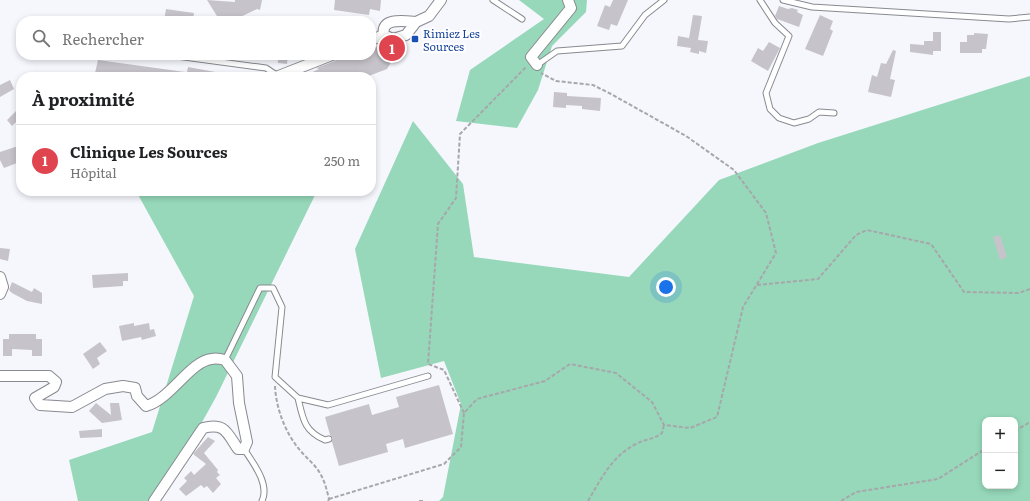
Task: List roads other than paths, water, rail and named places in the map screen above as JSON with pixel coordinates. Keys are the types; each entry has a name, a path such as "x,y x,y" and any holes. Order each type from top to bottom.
{"street":[{"path":"384,35 384,28 387,24 396,21 416,22 429,16 441,0"},
{"path":"534,61 572,8 568,0"},
{"path":"376,38 384,35 394,39 406,35 416,22"},
{"path":"290,72 320,60"},
{"path":"0,277 3,287 0,294"},
{"path":"0,376 49,376 56,382 54,387 35,398 40,405 72,407 105,389 123,386 135,388 137,396 146,406 156,404 198,364 211,358 225,360 237,376 239,403 247,442 244,448 238,449 227,430 213,426 202,428 154,501"}],"lane":[{"path":"493,0 522,19"},
{"path":"534,61 557,52 622,46 645,15 664,0"},
{"path":"760,0 775,23 789,36 766,93 770,109 779,118 794,123 809,119 819,112 834,113"},
{"path":"783,0 812,7 1009,19 1030,17"},
{"path":"206,60 266,68 271,72"},
{"path":"225,360 260,288 273,288 282,307 275,377 298,398 328,405 428,376"},
{"path":"298,398 304,423 314,435 325,440 329,439"},
{"path":"244,448 262,480 266,495 262,501"}],"place":[{"name":"Rimiez Les Sources","path":"415,39"},
{"name":"Clinique Les Sources","path":"392,48"}]}
